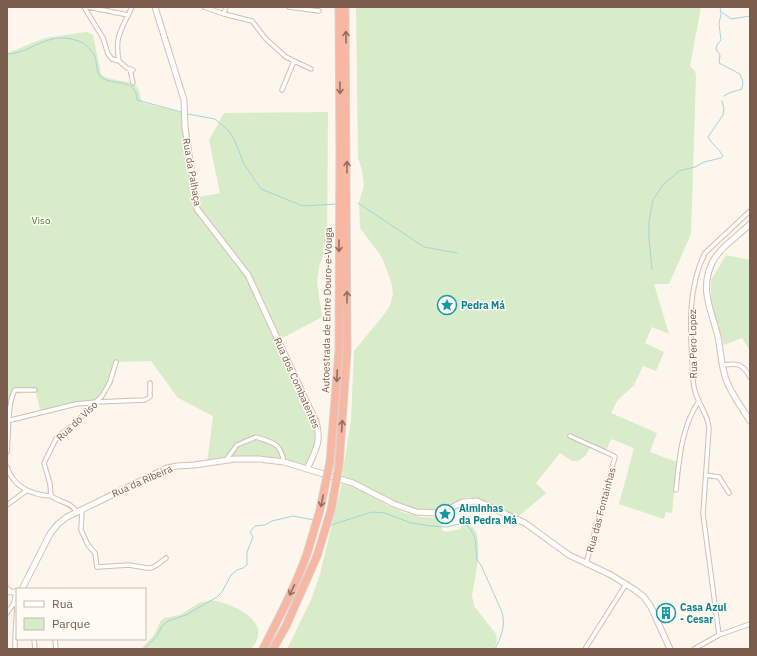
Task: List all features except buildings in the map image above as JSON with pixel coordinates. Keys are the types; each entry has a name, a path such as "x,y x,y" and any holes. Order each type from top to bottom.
{"highway":[{"name":"Autoestrada de Entre Douro-e-Vouga","path":"263,649 280,616 307,554 320,510 330,462 339,350 339,7"},
{"name":"Autoestrada de Entre Douro-e-Vouga","path":"273,649 286,626 317,556 331,510 339,465 347,351 345,7"}],"main road":[{"name":"Rua da Palhaça","path":"155,7 184,100 184,127 197,209 248,275 269,321"},
{"path":"750,224 718,254 709,272 707,282 708,306 718,336 728,384 750,421"},
{"name":"Rua dos Combatentes","path":"269,321 319,431 318,442 307,469"},
{"name":"Rua da Ribeira","path":"23,588 50,534 58,524 67,517 168,468 226,460 259,459 284,462 357,484 394,504 416,512 437,513 463,502 477,501 525,523 563,551 626,583 644,597 652,607 670,649"}],"street":[{"path":"84,7 103,38 108,54 112,59 132,70 133,83"},
{"path":"88,7 128,15"},
{"path":"119,62 117,48 118,38 132,7"},
{"path":"204,7 252,21 266,39 286,57 311,69"},
{"path":"224,14 226,7"},
{"path":"289,7 319,11"},
{"path":"282,90 294,61"},
{"name":"Rua Pero Lopez","path":"719,635 703,514 709,421 694,390 690,326 693,289 705,253 750,211"},
{"name":"Rua do Viso","path":"51,496 50,484 44,463 49,452 57,437 72,426 102,396 110,382 116,362"},
{"path":"723,365 738,364 742,366 750,377"},
{"path":"8,421 76,404 145,400 150,397 150,383"},
{"path":"7,452 8,421 12,395 15,390 35,390"},
{"path":"676,490 680,450 694,409 699,401"},
{"name":"Rua das Fontainhas","path":"570,436 615,457 586,564"},
{"path":"226,460 238,444 256,437 275,444 282,451 284,462"},
{"path":"7,467 11,477 26,491 40,496 51,496 80,511 81,530 88,545 95,553 97,567 129,565 140,568 151,568 166,558"},
{"path":"706,475 719,477 729,493"},
{"path":"7,505 26,491"},
{"path":"586,649 626,583"},
{"path":"7,613 14,603 16,596"},
{"path":"15,649 16,622"},
{"path":"694,649 719,635 750,624"}],"green space":[{"path":"356,7 701,7 690,66 695,71 696,76 691,234 669,284 654,284 669,334 652,327 645,343 664,352 656,371 643,366 634,385 617,401 611,413 657,433 650,452 677,462 672,513 666,512 664,519 619,504 634,448 611,439 606,451 592,445 585,456 578,461 572,461 560,453 536,483 546,493 518,517 470,497 461,499 442,508 432,510 408,507 342,477 351,419 354,351 386,312 393,295 392,285 381,256 360,228 359,202 364,185 362,170 358,158"},
{"name":"Viso","path":"86,32 93,35 101,74 103,76 136,86 139,90 143,103 184,113 194,198 220,193 209,140 224,113 328,112 327,245 319,267 317,282 322,317 277,341 316,422 318,442 307,469 259,459 207,463 213,416 178,398 151,361 116,362 110,382 96,402 41,413 35,390 12,395 7,436 7,52 45,38"},
{"path":"726,255 750,260 750,351 742,338 724,345 711,302 711,280"},
{"path":"342,483 359,489 387,505 405,513 421,517 444,518 441,528 444,531 448,532 460,529 464,523 474,529 478,538 478,554 472,595 474,606 496,634 497,639 495,649 287,649 311,600 320,574"},
{"path":"212,600 240,610 249,616 255,623 258,631 257,639 251,649 141,649 154,635 160,622 164,618 180,615 199,603"}],"waterway":[{"path":"720,7 721,14 719,24 721,40 716,49 720,55 719,63 740,74 743,82 742,89 724,96"},
{"path":"722,12 731,19 750,16"},
{"path":"7,54 23,51 47,40 56,38 79,41 84,43 94,54 97,70 101,77 109,81 124,83 132,87 137,96 137,100 181,112"},
{"path":"282,57 292,62"},
{"path":"295,63 305,68"},
{"path":"652,269 649,221 653,200 663,185 679,171 695,167 704,162 721,158 723,156 708,137 723,115 724,109 722,101"},
{"path":"188,114 215,119 229,131 234,139 244,164 261,189 303,206 336,204"},
{"path":"358,203 424,247 457,253"},
{"path":"331,525 372,512 385,513 411,523 431,526 446,527 459,524 468,526 475,538 477,560 481,565 502,612 503,627 495,649"},
{"path":"144,649 157,636 162,626 168,621 186,615 217,597 222,592 231,575 247,565 247,552 253,537 250,532 255,526 265,525 272,521 293,516 314,520"}],"place":[{"name":"Pedra Má","path":"447,305"},
{"name":"Alminhas da Pedra Má","path":"445,514"},
{"name":"Casa Azul - Cesar","path":"666,613"}]}
